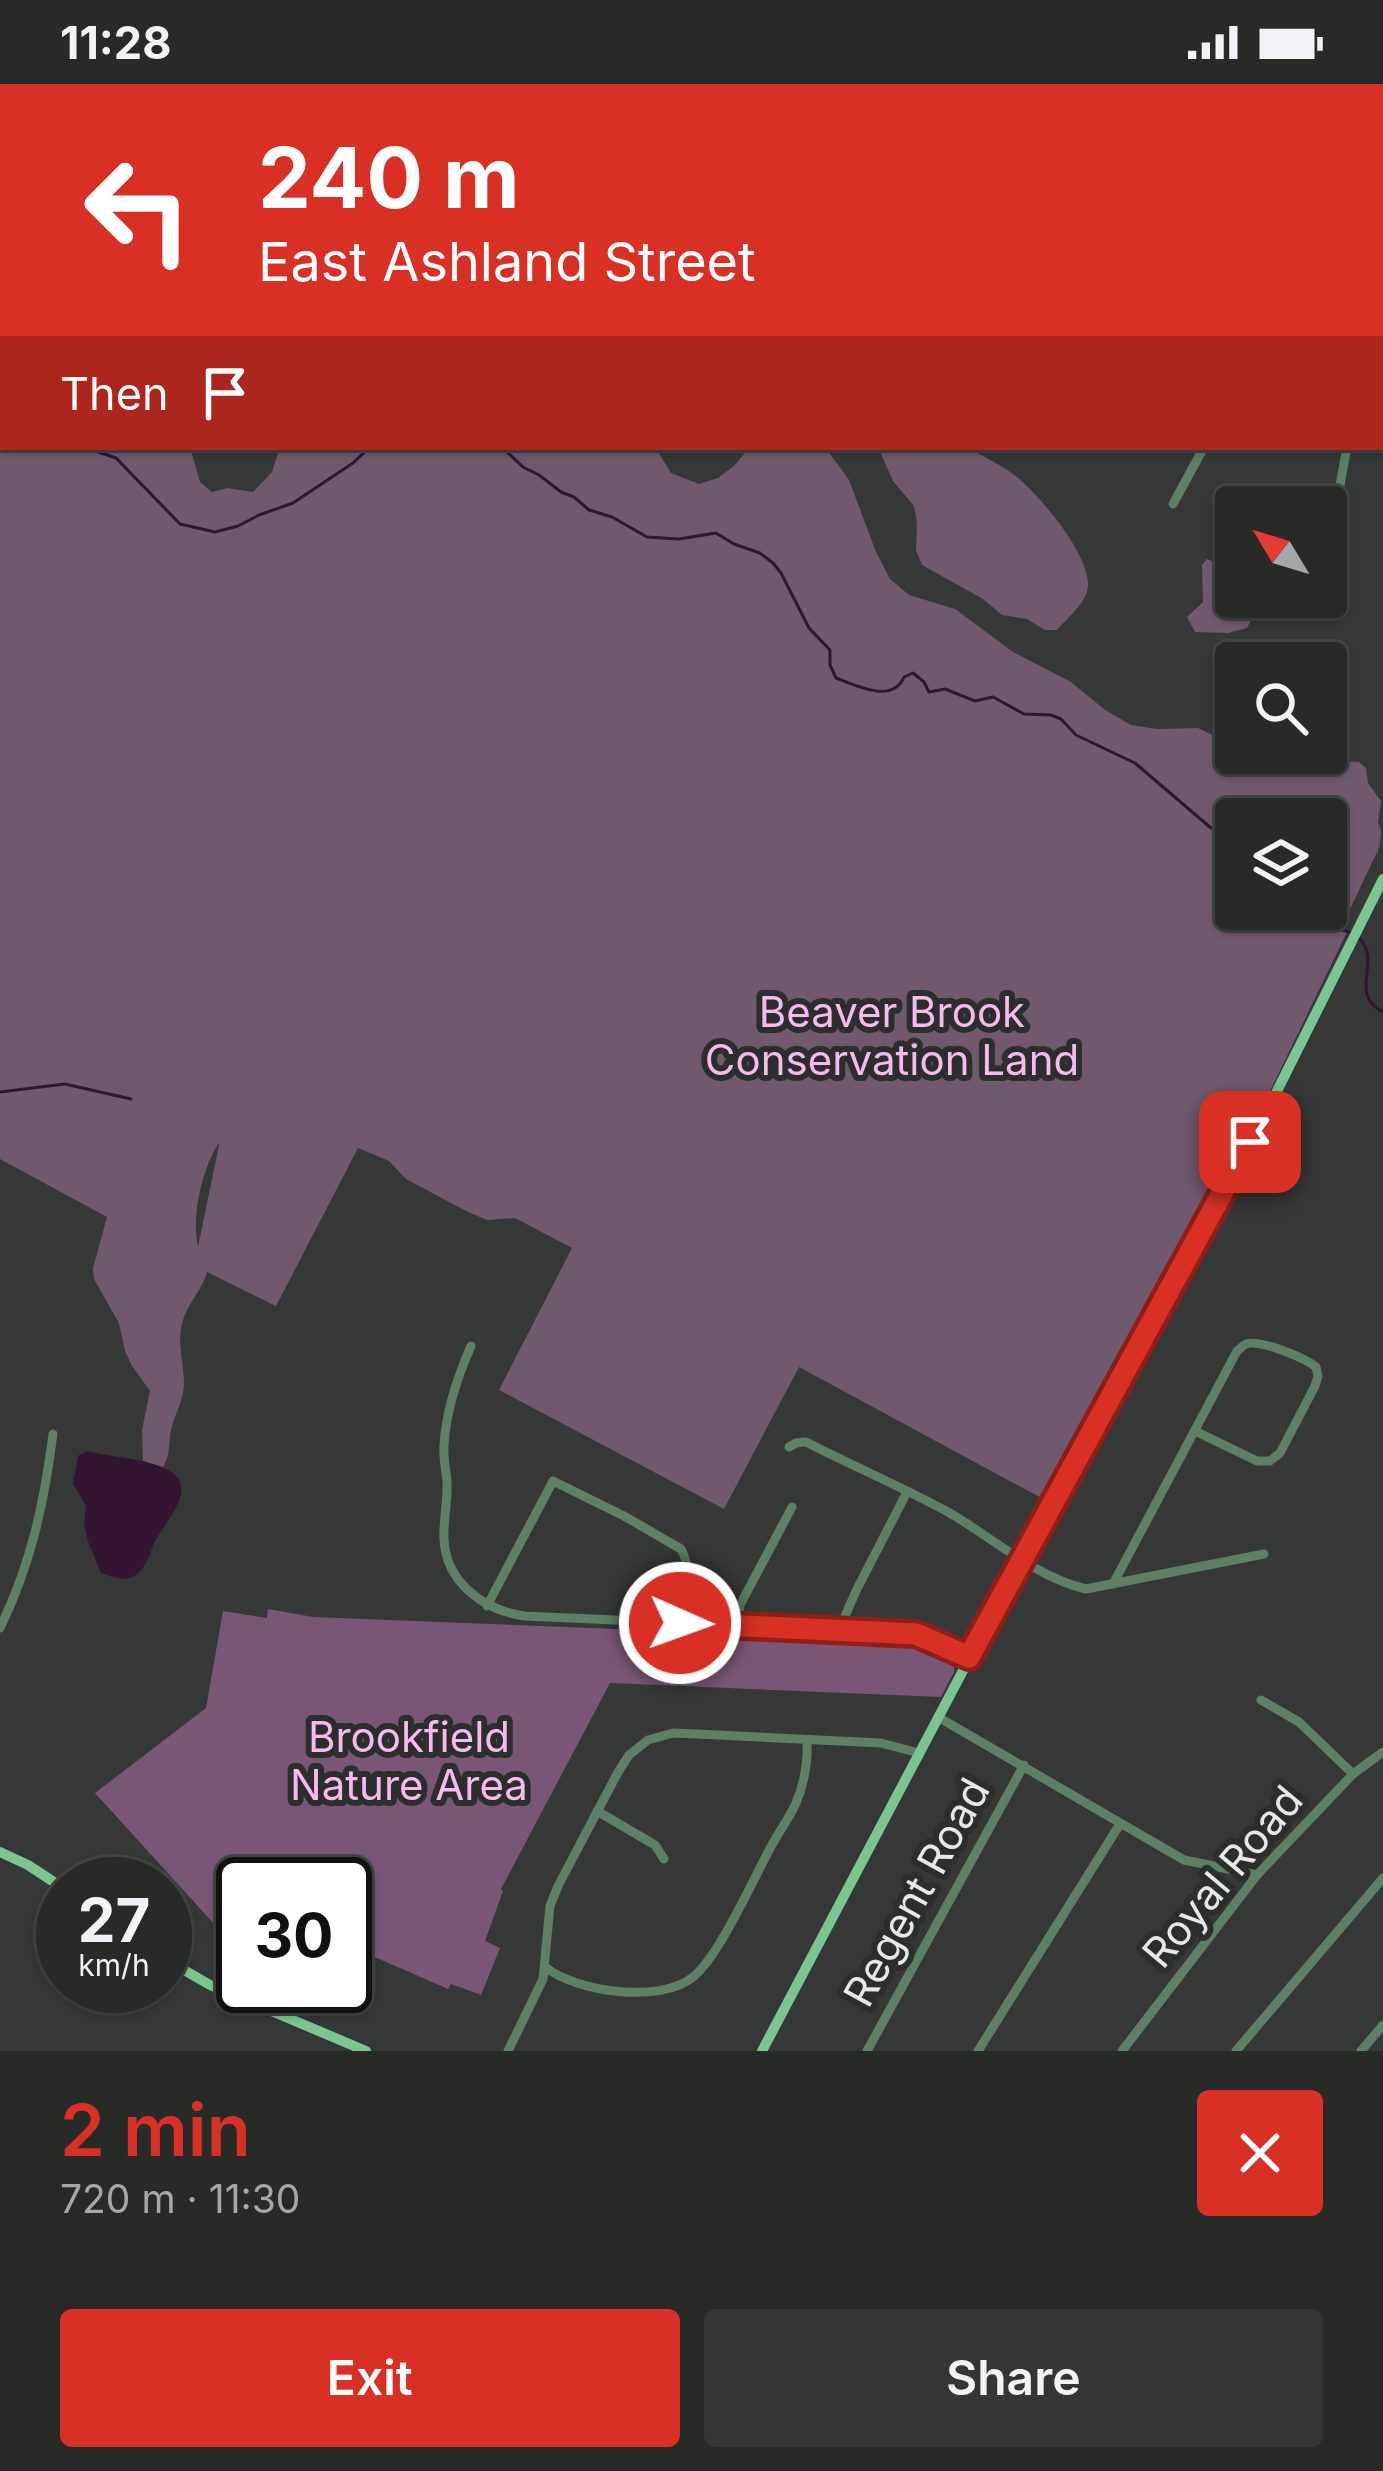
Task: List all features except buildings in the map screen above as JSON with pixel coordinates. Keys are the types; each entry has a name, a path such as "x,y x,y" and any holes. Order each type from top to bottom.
{"main road":[{"path":"762,2051 969,1657 1265,1115 1383,879"},
{"path":"0,1852 36,1870"},
{"path":"192,1975 362,2050"}],"street":[{"path":"253,84 266,84"},
{"path":"1173,503 1202,450"},
{"path":"1340,486 1346,450"},
{"path":"1113,1584 1237,1351 1255,1343 1316,1367 1316,1386 1280,1453 1270,1461 1257,1461 1195,1431"},
{"path":"471,1346 454,1385 444,1444 443,1535 451,1566 462,1584 487,1606 524,1616 916,1634 969,1657"},
{"path":"0,1628 32,1550 53,1434"},
{"path":"789,1448 806,1442 948,1513 1076,1586 1113,1584 1264,1555"},
{"path":"487,1606 553,1481 681,1550 687,1559 687,1577 680,1623"},
{"path":"839,1630 907,1492"},
{"path":"737,1626 740,1605 792,1507"},
{"path":"1261,1700 1299,1722 1353,1774"},
{"path":"938,1717 1184,1860 1257,1875"},
{"path":"508,2051 545,1967 550,1906 558,1886 629,1755 648,1740 673,1733 881,1743 919,1754"},
{"path":"545,1967 566,1980 653,1993 677,1988 692,1978 715,1949 796,1803 805,1773 807,1740"},
{"name":"Royal Road","path":"1122,2051 1257,1875 1353,1774 1383,1752"},
{"name":"Regent Road","path":"867,2051 1024,1765"},
{"path":"597,1810 655,1846 664,1859"},
{"path":"978,2051 1120,1824"},
{"path":"1236,2051 1383,1878"},
{"path":"1361,2051 1383,2025"}],"green space":[{"name":"Beaver Brook Conservation Land","path":"0,450 191,450 200,482 212,492 227,488 253,492 272,472 279,450 657,450 671,473 699,484 718,478 747,450 827,450 849,480 890,579 909,595 955,609 1013,652 1071,682 1131,725 1198,728 1215,736 1215,774 1347,774 1347,761 1359,762 1381,801 1379,848 1347,915 1347,798 1215,798 1215,930 1347,932 1230,1166 1235,1169 1200,1233 1193,1231 1045,1500 799,1367 724,1509 499,1390 572,1248 515,1218 487,1220 466,1211 406,1179 389,1161 358,1148 276,1306 207,1272 182,1324 184,1389 163,1467 143,1461 142,1430 150,1391 125,1351 119,1323 94,1279 107,1217 0,1159","holes":["218,1144 219,1145 198,1247 199,1194"]},
{"path":"879,450 971,450 990,460 1018,478 1051,512 1081,558 1088,585 1085,597 1057,630 1002,615 922,565 916,550 914,506 893,481"},
{"path":"1207,559 1215,564 1215,618 1251,618 1247,628 1195,632 1187,617 1203,602 1202,565"},
{"name":"Brookfield Nature Area","path":"268,1609 313,1617 923,1641 954,1662 954,1672 941,1697 610,1683 501,1889 485,1941 500,1948 481,1995 451,1984 448,1989 372,1956 372,1857 216,1857 215,1925 192,1900 192,1857 153,1857 95,1793 206,1708 223,1611 267,1618"}],"shaded area":[{"path":"87,1451 158,1465 181,1484 175,1510 146,1564 132,1577 101,1573 88,1541 86,1506 73,1484 78,1456"}],"waterway":[{"path":"93,450 116,458 180,524 215,532 293,503 367,450"},
{"path":"505,450 589,510 647,537 679,539 716,533 760,553 781,573 809,628 830,650 836,678 883,691 892,690 913,673 929,692 945,689 975,701 993,697 1024,714 1051,715 1076,735 1135,763 1215,828"},
{"path":"1300,930 1311,930"},
{"path":"1342,930 1359,938 1365,947 1367,996 1383,1012"},
{"path":"0,1092 65,1084 131,1099"}],"route":[{"path":"680,1623 916,1634 969,1657 1250,1142"}]}
